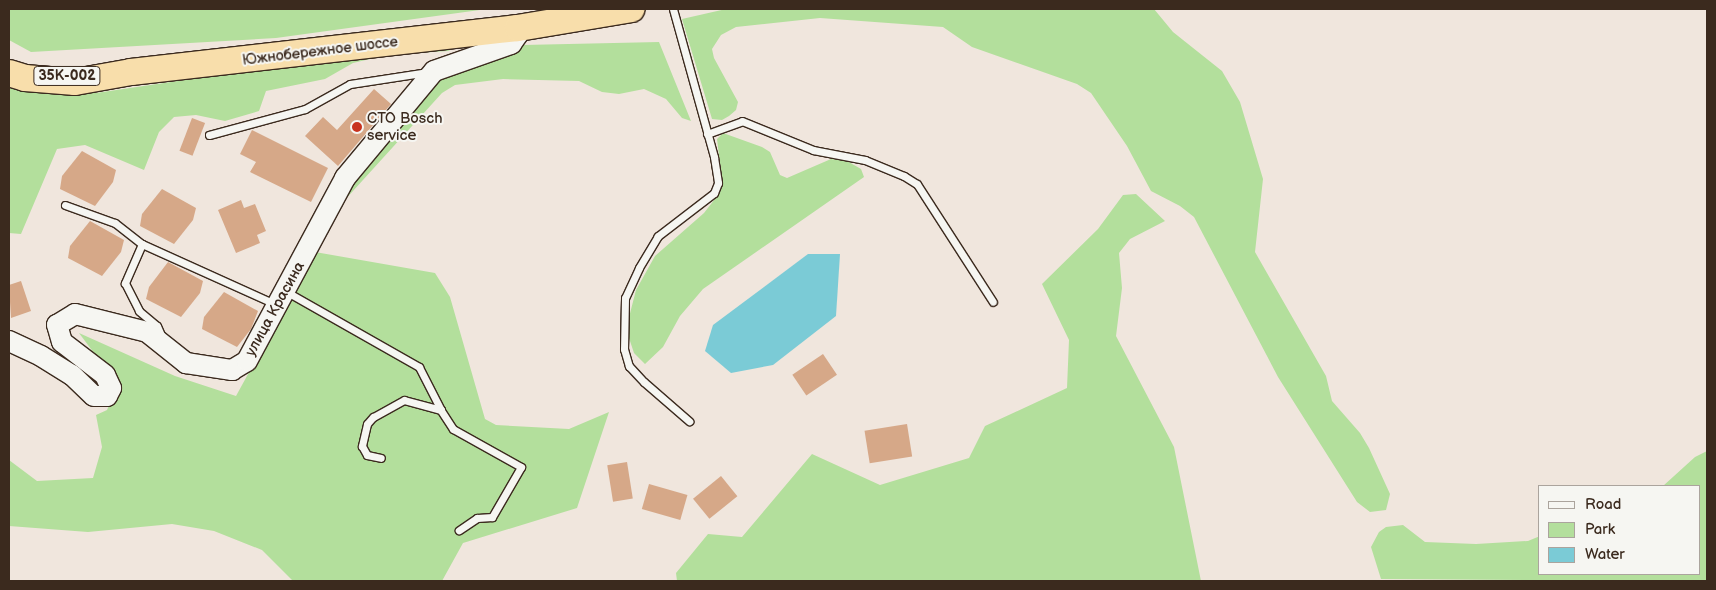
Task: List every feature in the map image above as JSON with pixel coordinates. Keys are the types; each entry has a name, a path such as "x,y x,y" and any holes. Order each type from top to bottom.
{"highway":[{"name":"Южнобережное шоссе","path":"9,73 25,78 75,82 131,72 519,20 549,9"},
{"name":"Южнобережное шоссе","path":"9,67 27,73 69,76 126,66 519,20 631,9"}],"street":[{"path":"434,71 511,44 518,34 519,20"},
{"name":"улица Красина","path":"9,341 41,356 72,375 94,396 107,396 112,388 105,375 62,342 57,325 75,314 147,332 186,363 232,370 247,361 345,178 434,71"}],"lane":[{"path":"673,9 718,182 714,193 658,236 625,298 624,349 630,366 689,421"},
{"path":"209,135 305,109 350,84 434,71"},
{"path":"707,134 742,122 813,150 865,160 904,176 917,184 993,302"},
{"path":"65,205 115,223 142,244 281,298 419,367 440,409 454,430 521,466 492,517 477,518 460,530"},
{"path":"142,244 125,283 138,311 157,326 167,348"},
{"path":"382,458 367,455 362,446 367,424 374,418 404,400 440,409"}],"green space":[{"path":"9,9 487,9 276,38 31,52 9,40"},
{"path":"726,9 1154,9 1173,32 1222,71 1240,102 1263,179 1255,252 1326,376 1332,401 1360,433 1369,448 1390,494 1386,510 1370,512 1357,502 1278,377 1194,217 1180,206 1151,191 1127,146 1091,93 1077,84 972,47 943,27 820,18 736,27 721,35 712,49 714,58 738,102 736,110 729,116 722,120 712,119 682,19"},
{"path":"478,37 448,51 387,55 353,63 325,79 266,91 259,111 225,121 196,115 174,117 159,132 144,170 85,145 57,149 21,234 9,233 9,82 21,89 96,93"},
{"path":"659,42 691,121 682,118 666,99 644,89 619,94 602,92 579,81 503,79 455,85 442,93 343,202 349,180 440,78 523,45"},
{"path":"723,133 762,147 770,152 780,175 787,178 831,159 847,161 861,169 864,177 703,289 680,316 663,347 645,364 634,353 626,329 636,290 655,256 704,213 718,195 722,180 717,139"},
{"path":"1136,194 1165,221 1130,239 1119,253 1122,288 1116,336 1174,447 1201,581 677,581 676,573 708,534 742,537 812,454 880,485 969,458 985,426 1067,388 1069,340 1042,284 1098,229 1123,195"},
{"path":"315,252 435,273 450,297 485,419 496,425 569,429 609,412 577,508 463,543 442,581 293,581 262,550 214,531 172,524 88,532 9,526 9,460 37,481 93,478 102,447 96,415 107,410 118,385 79,333 175,376 236,396"},
{"path":"1707,451 1707,581 1381,579 1371,547 1379,532 1386,527 1403,525 1425,542 1476,544 1528,541 1538,537 1538,575 1701,575 1701,485 1664,485 1695,457"}],"water":[{"path":"808,254 840,254 836,316 773,365 731,373 705,351 713,325"}],"building":[{"name":"СТО Bosch service","path":"374,89 391,104 338,166 305,136 323,117 337,130"},
{"path":"192,118 205,123 193,156 179,151"},
{"path":"252,130 328,168 311,202 250,172 256,162 240,154"},
{"path":"82,151 116,170 113,182 95,206 60,189 62,176"},
{"path":"162,189 196,208 193,220 174,244 140,226 142,214"},
{"path":"241,200 244,208 255,204 266,231 257,235 260,243 236,253 218,210"},
{"path":"90,221 124,240 121,252 102,276 68,258 70,246"},
{"path":"168,262 203,281 200,293 181,317 146,299 149,287"},
{"path":"21,281 31,311 11,318 9,285"},
{"path":"224,292 258,311 251,329 237,347 202,329 204,317"},
{"path":"823,354 837,375 806,395 792,375"},
{"path":"907,424 912,457 870,463 865,431"},
{"path":"627,462 633,499 613,502 607,465"},
{"path":"721,476 737,496 709,519 693,499"},
{"path":"649,484 687,495 680,520 642,509"}],"place":[{"name":"СТО Bosch service","path":"357,127"}]}
